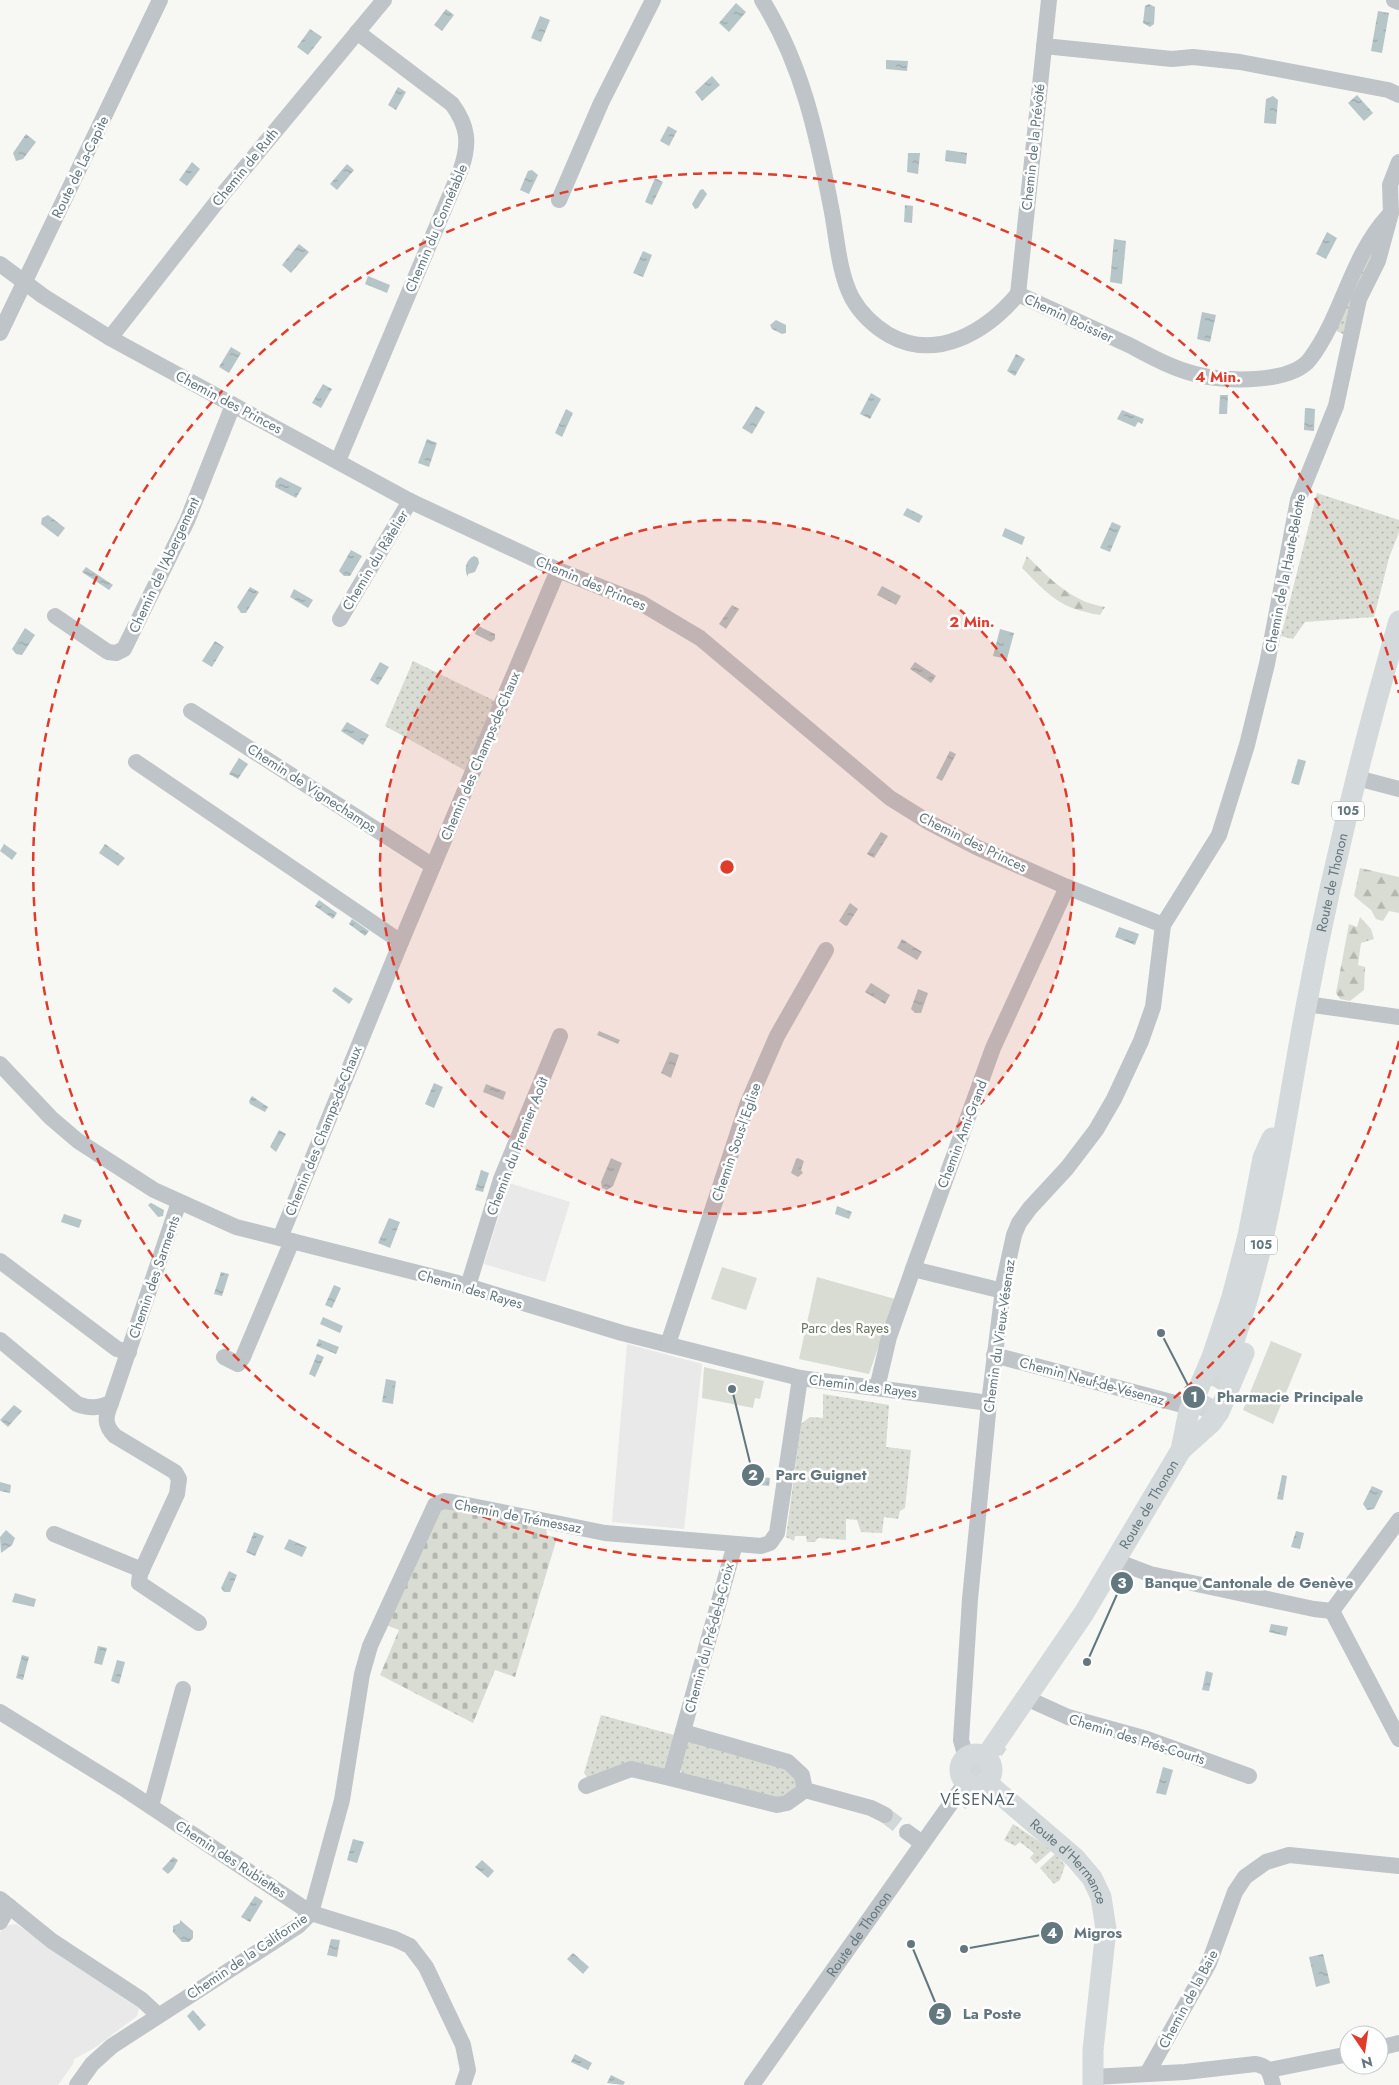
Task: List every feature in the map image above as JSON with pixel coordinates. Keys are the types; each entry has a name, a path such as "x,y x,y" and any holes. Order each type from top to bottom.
{"main road":[{"name":"Route de Thonon","path":"1180,1450 1215,1418 1222,1406 1245,1352 1269,1274 1291,1163 1290,1141 1285,1119 1306,1004 1356,778 1399,621"},
{"name":"Route de Thonon","path":"976,1758 1026,1698 1116,1561 1180,1450 1190,1407 1212,1357 1232,1297 1266,1147 1285,1119"},
{"name":"105","path":"1224,1368 1255,1271 1285,1119"},
{"path":"1190,1407 1215,1418"},
{"path":"976,1758 992,1768 976,1782"},
{"name":"Route d'Hermance","path":"976,1782 999,1796 1075,1858 1092,1878 1101,1897 1106,1928 1093,2050 1093,2081"}],"street":[{"name":"Route de La-Capite","path":"0,334 160,0"},
{"name":"Chemin de Ruth","path":"110,338 222,194 384,0"},
{"path":"559,200 601,103 653,0"},
{"name":"Chemin Boissier","path":"762,0 788,46 800,78 818,139 847,286 864,315 878,328 897,339 924,345 941,344 960,339 993,319 1018,294 1168,364 1194,374 1226,379 1285,375 1304,366 1314,352 1363,250 1376,230 1395,210"},
{"name":"Chemin de la Prévôté","path":"1018,294 1049,0"},
{"path":"1394,0 1399,2"},
{"name":"Chemin du Connétable","path":"338,461 461,169 468,144 461,117 452,104 357,32"},
{"path":"1044,46 1172,58 1193,57 1240,62 1388,90 1399,95"},
{"path":"1395,210 1390,185 1399,162"},
{"name":"Chemin de la Haute-Belotte","path":"1163,926 1219,835 1232,797 1267,664 1298,500 1336,406 1359,300 1378,261 1395,210"},
{"name":"Chemin des Princes","path":"0,264 25,283 110,338 410,502 558,570 641,603 700,638 890,798 930,824 976,847 1163,926"},
{"name":"Chemin de l'Abergement","path":"55,616 108,652 116,653 124,649 186,523 233,405"},
{"name":"Chemin du Râtelier","path":"340,619 410,502"},
{"name":"Chemin des Champs-de-Chaux","path":"224,1357 238,1364 244,1357 286,1239 401,942 558,570"},
{"name":"Chemin de Vignechamps","path":"191,711 433,866"},
{"path":"136,762 401,942"},
{"path":"1356,778 1399,789"},
{"name":"Chemin Ami-Grand","path":"876,1388 890,1337 913,1269 993,1048 1067,886"},
{"name":"Chemin du Vieux-Vésenaz","path":"976,1758 961,1740 970,1599 988,1403 1003,1291 1014,1235 1019,1223 1096,1130 1114,1099 1141,1041 1153,1007 1163,926"},
{"name":"Chemin Sous-l'Eglise","path":"668,1344 746,1106 777,1036 826,950"},
{"path":"1306,1004 1399,1017"},
{"name":"Chemin du Premier Août","path":"468,1286 501,1180 560,1036"},
{"name":"Chemin des Rayes","path":"0,1064 52,1118 78,1141 154,1190 236,1227 286,1239 304,1246 468,1286 551,1312 800,1378 988,1403"},
{"name":"Chemin des Sarments","path":"138,1583 177,1494 179,1479 175,1472 115,1436 108,1428 106,1421 110,1403 179,1202"},
{"name":"Chemin des Sarments","path":"0,1261 117,1349 129,1352"},
{"path":"913,1269 1003,1291"},
{"path":"0,1340 78,1404 88,1408 98,1408 110,1403"},
{"name":"Chemin Neuf-de-Vésenaz","path":"994,1356 1190,1407"},
{"name":"Chemin de Trémessaz","path":"311,1913 342,1800 362,1674 370,1646 435,1505 441,1502 452,1502 605,1533 761,1546 770,1543 777,1533 800,1378"},
{"path":"1332,1611 1399,1520"},
{"path":"54,1534 138,1583 199,1623"},
{"name":"Chemin du Pré-de-la-Croix","path":"670,1778 735,1544"},
{"path":"1116,1561 1150,1574 1314,1609 1332,1611"},
{"path":"1332,1611 1399,1739"},
{"path":"151,1806 183,1689"},
{"name":"Chemin des Prés-Courts","path":"1026,1698 1060,1714 1146,1739 1249,1776"},
{"name":"Chemin des Rubiettes","path":"0,1712 151,1806 311,1913"},
{"name":"Chemin du Pré-de-la-Croix","path":"683,1732 788,1762 802,1775 805,1790"},
{"path":"586,1786 631,1769 777,1805 787,1803 805,1790 871,1808 885,1815"},
{"name":"Route de Thonon","path":"752,2085 922,1843 976,1782"},
{"path":"907,1832 922,1843"},
{"name":"Chemin de la Baie","path":"1147,2074 1209,1963 1235,1892 1245,1877 1266,1862 1289,1855 1399,1866"},
{"path":"0,1922 5,1902 52,1941 142,2000 158,2015"},
{"name":"Chemin de la Californie","path":"76,2085 100,2055 158,2015 298,1926 311,1913 395,1939 414,1949 426,1967 466,2053 468,2070 463,2085"},
{"path":"1093,2081 1255,2064 1264,2065 1271,2077 1339,2057"}],"shaded area":[{"path":"509,1183 570,1202 545,1282 484,1264"},
{"path":"627,1344 702,1364 684,1529 612,1522"},
{"path":"16,1924 138,2005 137,2016 96,2047 74,2059 73,2064 58,2085 0,2085 0,1932 6,1926"}],"green space":[{"path":"1376,246 1345,335 1332,329 1364,263"},
{"path":"1317,493 1399,520 1399,532 1389,558 1374,617 1305,622 1293,639 1281,636"},
{"path":"1027,556 1053,581 1072,595 1105,607 1100,615 1074,609 1048,593 1022,568"},
{"path":"413,661 495,701 466,771 385,726"},
{"path":"1360,868 1399,877 1399,913 1389,911 1383,921 1376,919 1371,910 1354,896"},
{"path":"1360,917 1371,929 1374,939 1361,943 1358,965 1365,967 1364,990 1350,1001 1340,999 1336,993 1349,924 1357,927"},
{"path":"722,1267 757,1278 746,1310 711,1299"},
{"name":"Parc des Rayes","path":"817,1277 895,1299 869,1374 799,1359"},
{"path":"1271,1341 1302,1354 1273,1424 1243,1410"},
{"path":"704,1367 764,1381 760,1399 755,1398 753,1408 702,1398"},
{"path":"823,1394 889,1405 886,1447 911,1450 905,1508 900,1511 898,1519 884,1517 882,1533 861,1532 857,1520 846,1519 846,1540 818,1538 815,1542 807,1542 806,1536 795,1536 794,1541 786,1537 801,1424 810,1417 823,1418"},
{"path":"447,1508 546,1529 547,1535 557,1538 515,1677 495,1670 473,1723 380,1675 399,1630 386,1625 439,1512"},
{"path":"601,1715 674,1735 664,1769 587,1777 584,1773"},
{"path":"689,1737 787,1765 800,1786 780,1800 683,1774 680,1770"},
{"path":"1013,1824 1052,1850 1036,1864 1030,1858 1034,1853 1020,1842 1015,1846 1004,1840"},
{"path":"1055,1854 1065,1865 1060,1880 1054,1884 1040,1868"}],"water":[{"path":"736,3 746,12 729,32 719,23"},
{"path":"1149,4 1155,7 1154,24 1150,27 1143,23 1145,6"},
{"path":"446,9 454,15 442,31 434,25"},
{"path":"1378,11 1389,13 1382,53 1371,51"},
{"path":"540,16 550,20 541,42 531,38"},
{"path":"310,29 322,37 308,55 297,47"},
{"path":"886,60 908,61 907,71 886,69"},
{"path":"712,76 720,85 702,101 695,92"},
{"path":"398,87 406,92 396,110 388,105"},
{"path":"1357,95 1373,113 1364,121 1348,103"},
{"path":"1273,96 1278,100 1276,124 1264,123 1266,99"},
{"path":"668,126 677,131 669,146 660,141"},
{"path":"26,134 36,142 23,159 16,161 13,153"},
{"path":"946,150 967,153 966,164 945,161"},
{"path":"908,153 920,153 918,174 907,172"},
{"path":"192,162 200,169 187,186 179,180"},
{"path":"347,164 354,170 337,190 330,184"},
{"path":"532,170 538,175 529,194 520,190 528,171"},
{"path":"655,178 663,182 652,205 645,202"},
{"path":"703,189 707,194 698,208 695,209 692,204 700,190"},
{"path":"905,205 913,206 912,223 904,222"},
{"path":"1327,232 1337,238 1326,259 1316,254"},
{"path":"1114,239 1126,241 1122,284 1110,282"},
{"path":"299,244 309,252 291,273 282,265"},
{"path":"643,251 652,255 643,277 633,273"},
{"path":"368,276 390,285 387,293 365,284"},
{"path":"1202,312 1216,315 1210,342 1197,339"},
{"path":"776,320 786,325 786,333 782,334 772,329 770,325"},
{"path":"231,347 241,353 229,373 219,367"},
{"path":"1016,354 1025,359 1015,376 1007,371"},
{"path":"323,384 332,389 321,408 312,403"},
{"path":"871,393 881,399 870,419 860,414"},
{"path":"1220,395 1228,395 1227,414 1219,414"},
{"path":"756,406 765,412 752,434 742,428"},
{"path":"1305,408 1315,409 1314,431 1304,430"},
{"path":"566,409 573,413 562,437 555,433"},
{"path":"1122,410 1144,419 1142,424 1138,422 1135,427 1117,419"},
{"path":"427,439 437,443 429,467 418,463"},
{"path":"280,477 302,488 296,498 275,487 276,481"},
{"path":"907,508 923,516 919,523 903,515"},
{"path":"48,515 65,528 58,537 41,524 42,518"},
{"path":"1112,522 1121,526 1110,552 1100,548"},
{"path":"1005,528 1025,537 1022,545 1002,536"},
{"path":"351,550 362,556 350,576 344,576 339,571"},
{"path":"474,556 478,558 479,563 475,572 468,574 468,577 466,566"},
{"path":"86,567 113,585 109,590 82,572"},
{"path":"882,586 901,596 896,605 877,595"},
{"path":"250,587 259,592 246,613 241,613 237,607"},
{"path":"294,589 313,600 308,608 290,597"},
{"path":"732,605 739,609 726,629 719,624"},
{"path":"478,626 495,634 495,639 491,642 475,634"},
{"path":"25,628 35,635 22,655 16,654 12,649"},
{"path":"1000,629 1014,633 1007,659 993,656"},
{"path":"215,641 224,647 212,667 202,661"},
{"path":"380,662 389,667 378,685 370,680"},
{"path":"915,662 936,676 931,683 910,669"},
{"path":"347,722 369,735 363,745 341,731"},
{"path":"950,751 956,754 942,781 936,778"},
{"path":"239,758 248,764 238,779 229,774"},
{"path":"1298,759 1306,761 1299,785 1291,783"},
{"path":"881,832 888,836 874,858 867,854"},
{"path":"4,844 17,853 12,860 0,851"},
{"path":"105,844 125,858 118,866 99,853"},
{"path":"319,900 337,913 333,919 315,906"},
{"path":"850,903 858,909 847,926 839,921"},
{"path":"352,919 369,931 365,936 349,924"},
{"path":"1119,927 1139,934 1135,945 1115,937"},
{"path":"902,939 922,952 917,960 897,948"},
{"path":"871,983 890,995 885,1004 865,992"},
{"path":"335,987 353,999 349,1004 332,991"},
{"path":"918,989 928,993 921,1013 915,1013 911,1009"},
{"path":"599,1031 620,1040 618,1044 597,1035"},
{"path":"670,1052 679,1055 671,1078 661,1073"},
{"path":"434,1083 443,1087 434,1108 425,1104"},
{"path":"486,1084 506,1092 503,1100 483,1092"},
{"path":"252,1096 268,1107 265,1112 250,1104 249,1101"},
{"path":"279,1130 286,1134 276,1152 270,1147"},
{"path":"611,1158 622,1163 613,1186 607,1190 602,1188 601,1182"},
{"path":"798,1158 804,1161 801,1170 803,1173 798,1177 791,1173"},
{"path":"481,1170 489,1173 483,1192 475,1190"},
{"path":"151,1203 164,1210 163,1216 158,1217 148,1205"},
{"path":"837,1206 852,1212 849,1219 835,1214"},
{"path":"64,1214 82,1220 79,1228 61,1222"},
{"path":"389,1218 400,1222 390,1248 378,1243"},
{"path":"221,1272 229,1274 222,1296 214,1294"},
{"path":"334,1285 341,1288 332,1308 325,1305"},
{"path":"323,1317 343,1326 340,1333 320,1324"},
{"path":"319,1339 339,1347 336,1354 316,1346"},
{"path":"317,1354 324,1357 315,1377 309,1374"},
{"path":"386,1379 396,1381 393,1404 382,1402"},
{"path":"14,1405 22,1411 8,1427 0,1420"},
{"path":"748,1475 770,1478 769,1486 747,1484"},
{"path":"1282,1475 1287,1476 1283,1500 1277,1499"},
{"path":"0,1482 11,1485 10,1493 0,1491"},
{"path":"1372,1486 1383,1491 1374,1509 1367,1510 1363,1504"},
{"path":"6,1530 15,1538 12,1545 1,1553 0,1537"},
{"path":"1296,1531 1304,1533 1300,1549 1291,1547"},
{"path":"254,1532 264,1536 255,1556 246,1552"},
{"path":"289,1539 307,1547 302,1557 284,1549"},
{"path":"229,1571 237,1575 230,1592 224,1592 221,1588"},
{"path":"15,1593 36,1599 34,1607 12,1602"},
{"path":"1271,1624 1288,1627 1286,1636 1269,1632"},
{"path":"98,1646 107,1648 102,1665 94,1663"},
{"path":"22,1655 29,1657 23,1680 16,1678"},
{"path":"117,1660 125,1662 119,1684 111,1681"},
{"path":"1206,1671 1213,1673 1209,1691 1202,1690"},
{"path":"1163,1767 1173,1770 1166,1795 1156,1793"},
{"path":"353,1839 364,1842 357,1863 347,1860"},
{"path":"173,1857 178,1860 168,1874 162,1869"},
{"path":"482,1860 494,1871 488,1878 475,1867"},
{"path":"255,1896 263,1901 250,1922 241,1917"},
{"path":"180,1920 193,1931 193,1938 189,1942 182,1942 173,1932 173,1926 180,1923"},
{"path":"331,1939 340,1940 337,1957 327,1955"},
{"path":"573,1953 589,1967 583,1974 567,1959"},
{"path":"1323,1954 1330,1983 1316,1987 1309,1957"},
{"path":"193,2010 206,2025 199,2031 187,2016"},
{"path":"575,2054 592,2063 588,2070 571,2062"},
{"path":"611,2075 625,2082 623,2085 607,2083"}],"tunnel":[{"path":"1185,1444 1224,1368"},
{"path":"957,1803 998,1743"},
{"path":"885,1815 907,1832"}],"place":[{"name":"Pharmacie Principale","path":"1161,1333"},
{"name":"Parc Guignet","path":"732,1389"},
{"name":"Banque Cantonale de Genève","path":"1087,1662"},
{"name":"La Poste","path":"911,1944"},
{"name":"Migros","path":"964,1949"}],"district":[{"name":"VÉSENAZ","path":"978,1799"}]}
